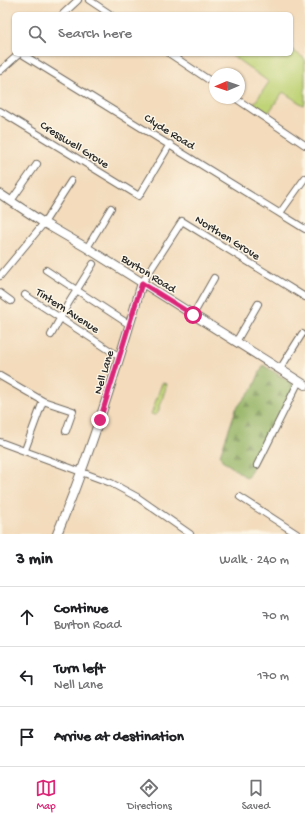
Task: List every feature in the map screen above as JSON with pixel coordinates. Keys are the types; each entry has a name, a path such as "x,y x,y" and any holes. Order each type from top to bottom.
{"street":[{"path":"65,12 78,0"},
{"path":"89,0 107,12"},
{"path":"0,71 17,56"},
{"name":"Clyde Road","path":"25,56 305,228"},
{"path":"173,56 209,80"},
{"path":"244,104 305,145"},
{"name":"Cresswell Grove","path":"0,111 139,196 170,144"},
{"path":"10,201 37,164"},
{"path":"280,213 305,178"},
{"path":"0,276 44,223 71,181"},
{"name":"Burton Road","path":"0,194 44,223 87,248 302,383"},
{"path":"87,248 111,208"},
{"name":"Northen Grove","path":"142,283 182,221 305,297"},
{"path":"51,335 59,318 93,264"},
{"path":"46,270 130,325"},
{"path":"193,315 214,278"},
{"name":"Nell Lane","path":"58,534 82,472 130,325 142,283"},
{"path":"0,294 11,301"},
{"name":"Tintern Avenue","path":"25,295 120,356"},
{"path":"236,342 258,304"},
{"path":"280,369 302,334"},
{"path":"0,376 44,401 73,411 66,431"},
{"path":"258,465 302,383"},
{"path":"25,450 44,401"},
{"path":"0,442 111,483 137,497 181,532 190,534"},
{"path":"240,497 297,534"}],"green space":[{"path":"293,50 305,59 305,103 303,105 283,92 267,115 253,105 269,82 233,56 293,56"},
{"path":"263,365 295,385 247,478 222,460 220,455 236,409 254,386"},
{"path":"162,383 167,384 158,413 155,415 151,414"}],"route":[{"path":"100,420 142,283 193,315"}]}
